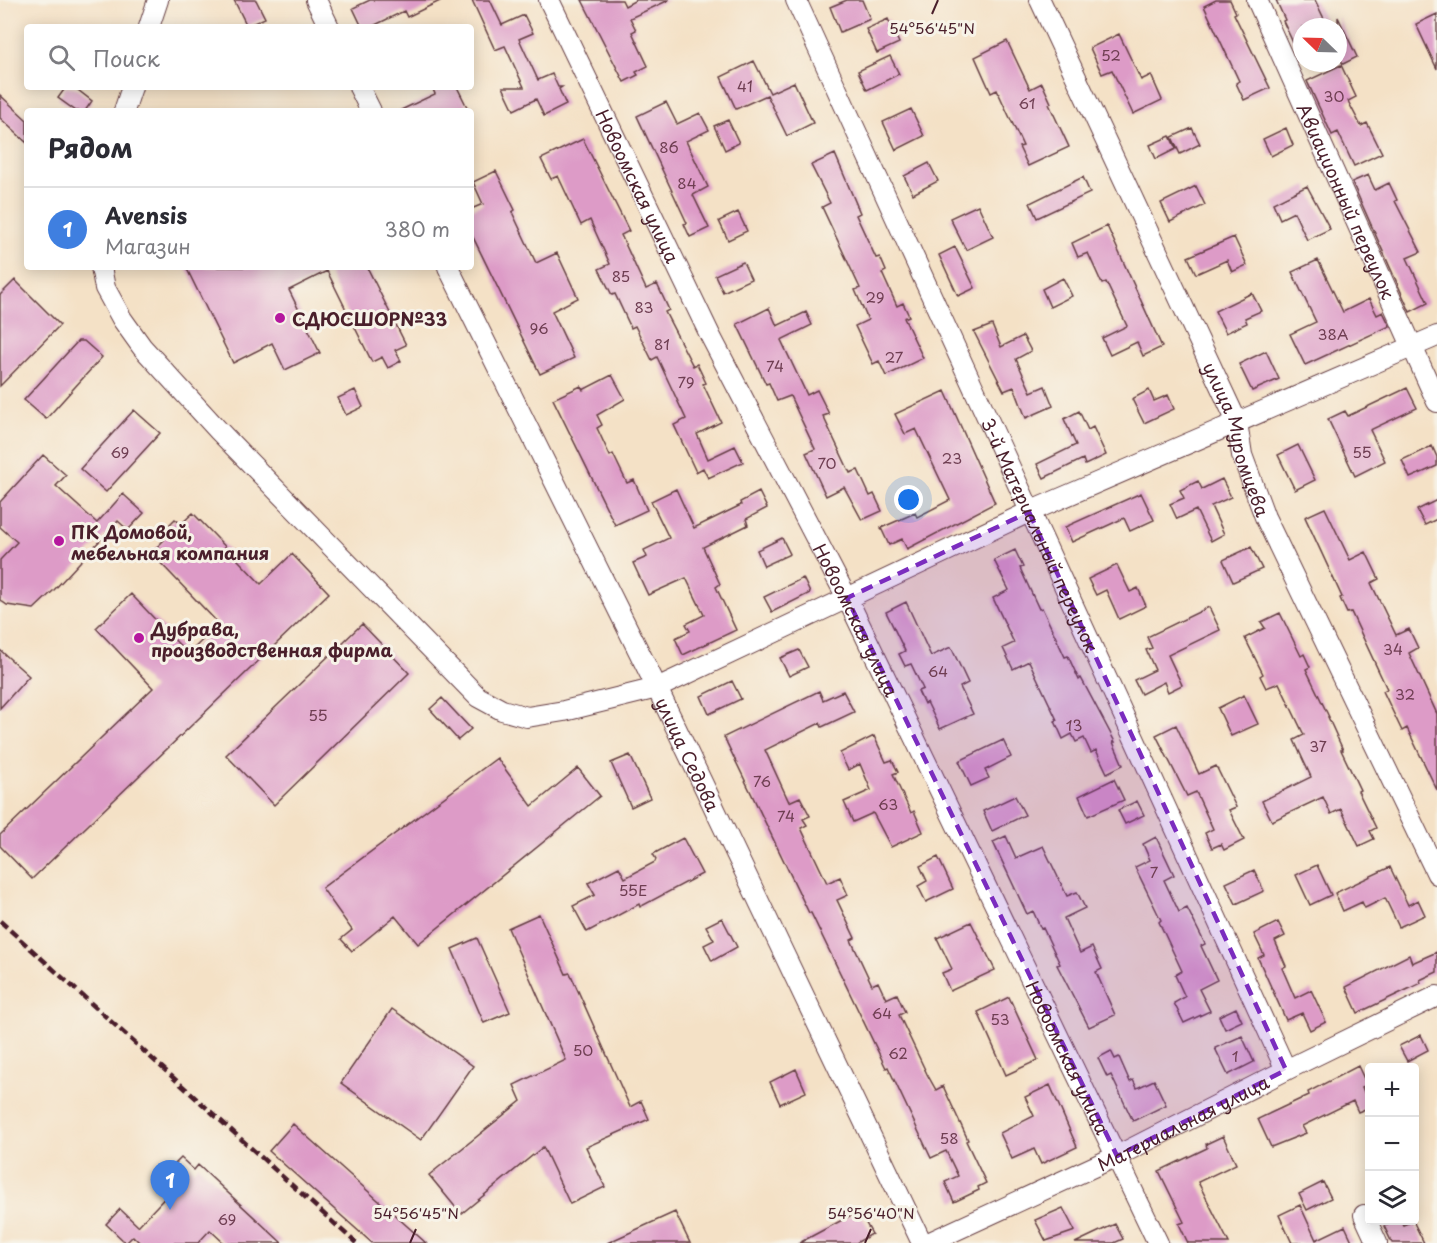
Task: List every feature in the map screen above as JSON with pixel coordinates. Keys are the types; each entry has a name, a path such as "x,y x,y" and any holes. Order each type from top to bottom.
{"street":[{"path":"151,24 158,0"},
{"path":"316,0 328,24"},
{"name":"Новоомская улица","path":"549,0 711,337 847,598 1158,1243"},
{"name":"3-й Материальный переулок","path":"796,0 1286,1070"},
{"name":"улица Муромцева","path":"1040,0 1237,422 1242,455 1265,518 1437,874"},
{"name":"Авиационный переулок","path":"1257,0 1437,402"},
{"path":"125,108 131,90"},
{"path":"360,90 370,108"},
{"path":"102,270 105,288 122,319 142,347 218,430 478,697 502,710 527,717 564,711 657,688 1029,512 1437,336"},
{"name":"улица Седова","path":"449,270 657,688 922,1243"},
{"name":"Материальная улица","path":"928,1243 1117,1156 1437,996"},
{"path":"1364,1215 1377,1243"}],"highlighted area":[{"path":"1029,512 1286,1070 1117,1156 847,598"}],"building":[{"path":"234,0 256,0 265,18 246,24"},
{"path":"370,0 442,0 407,17 404,11 377,24 361,24 353,8"},
{"path":"472,0 490,0 502,25 524,15 533,33 519,39 538,80 552,74 558,87 562,87 559,89 566,105 544,116 536,99 514,110 503,87 524,87 505,46 495,50"},
{"path":"582,0 622,0 625,6 636,0 669,0 630,18 636,30 632,32 648,66 636,72 638,75 624,82"},
{"path":"847,0 862,0 870,19 840,32 830,7"},
{"path":"1216,0 1230,0 1236,13 1234,14 1270,88 1244,100 1236,83 1239,81 1204,6"},
{"path":"1276,0 1315,0 1324,18 1293,18 1293,43 1283,21 1285,20"},
{"path":"1437,14 1437,69 1416,24"},
{"path":"888,19 899,43 877,53 866,29"},
{"path":"1119,34 1141,80 1151,75 1162,100 1133,114 1112,70 1102,74 1090,48"},
{"path":"1347,36 1357,57 1347,62"},
{"path":"1007,41 1030,89 1042,83 1069,147 1028,166 1019,147 1023,146 997,90 991,93 975,57"},
{"path":"890,56 899,74 867,90 858,71"},
{"path":"754,61 770,93 794,82 813,123 787,136 767,95 736,109 721,77"},
{"path":"1326,72 1344,72 1356,97 1348,101 1361,126 1367,123 1382,153 1354,166 1338,132 1332,135 1307,81"},
{"path":"64,90 78,90 92,101 87,108 72,108 58,98"},
{"path":"433,90 458,90 468,108 405,108 435,94"},
{"path":"0,95 24,117 24,140 0,118"},
{"path":"666,102 677,124 700,113 709,130 686,141 708,187 693,195 709,228 690,237 684,224 687,223 637,116"},
{"path":"911,109 924,136 896,150 883,122"},
{"path":"728,120 739,143 725,150 714,126"},
{"path":"1192,128 1200,144 1180,154 1172,137"},
{"path":"1286,128 1293,145 1271,156 1263,139"},
{"path":"1170,136 1176,149 1156,159 1150,145"},
{"path":"583,139 629,231 621,235 646,289 657,284 669,310 665,312 693,366 697,364 706,383 703,384 721,422 697,434 708,459 735,446 743,462 708,478 703,468 696,472 674,425 686,419 657,357 652,360 635,326 631,328 615,294 612,295 599,269 610,264 590,220 581,225 558,176 551,179 541,159"},
{"path":"835,154 860,213 856,215 876,258 880,257 886,271 882,273 897,306 903,303 909,316 904,318 923,358 886,376 879,361 873,364 855,326 868,320 855,290 860,288 822,207 830,203 811,165"},
{"path":"929,163 938,181 913,194 904,176"},
{"path":"496,171 515,210 512,212 536,263 557,253 578,298 552,311 574,358 540,374 474,239 474,208 483,204 474,182"},
{"path":"1368,175 1375,190 1389,183 1397,200 1395,201 1421,252 1407,258 1428,303 1410,312 1352,182"},
{"path":"1083,177 1090,193 1037,218 1030,203"},
{"path":"1196,186 1205,205 1170,222 1161,203"},
{"path":"1307,186 1330,229 1307,240 1294,212 1280,219 1273,203"},
{"path":"978,205 993,237 966,250 950,218"},
{"path":"738,212 747,231 728,240 719,221"},
{"path":"1107,226 1162,347 1143,356 1137,342 1110,355 1102,338 1127,326 1106,282 1102,284 1088,253 1078,257 1072,243"},
{"path":"1234,237 1247,265 1232,272 1227,260 1196,274 1188,257"},
{"path":"955,247 975,288 958,296 939,255"},
{"path":"1318,260 1343,312 1369,299 1377,315 1383,312 1390,326 1305,365 1290,334 1316,322 1292,272"},
{"path":"743,262 751,279 723,292 715,275"},
{"path":"187,270 368,270 406,345 395,350 401,361 388,368 382,357 372,362 327,271 289,290 320,353 285,370 272,343 233,363"},
{"path":"1063,278 1072,296 1050,307 1042,289"},
{"path":"15,280 60,325 0,386 0,295"},
{"path":"1252,293 1261,311 1245,318 1247,323 1226,333 1215,311"},
{"path":"769,308 777,326 806,312 812,325 781,340 807,395 817,390 829,414 823,416 850,473 858,470 870,496 874,494 882,511 862,520 844,487 826,496 806,453 815,449 790,396 777,401 769,383 766,384 737,324"},
{"path":"992,325 1001,347 1023,336 1031,351 1016,359 1031,392 1045,386 1053,406 1026,418 1014,387 1004,391 974,332"},
{"path":"78,341 84,341 102,357 46,419 24,400"},
{"path":"1266,351 1279,379 1252,391 1239,364"},
{"path":"612,375 625,399 597,415 602,425 597,428 610,456 613,454 627,483 634,480 647,510 615,525 553,399 581,386 583,390"},
{"path":"1407,388 1417,408 1370,430 1385,461 1355,476 1328,419 1345,411 1348,416"},
{"path":"355,390 363,407 346,415 338,398"},
{"path":"1149,390 1154,401 1168,395 1174,409 1144,423 1132,399"},
{"path":"945,391 995,503 907,549 902,539 889,545 881,528 915,513 917,517 950,500 916,429 905,434 895,414"},
{"path":"134,410 160,433 106,492 80,469"},
{"path":"1079,411 1088,430 1093,427 1106,455 1085,465 1083,459 1044,478 1037,464 1076,445 1064,419"},
{"path":"1298,445 1315,480 1295,490 1278,455"},
{"path":"1432,446 1437,457 1437,466 1410,478 1402,460"},
{"path":"43,455 66,475 56,486 97,523 123,494 144,513 128,530 118,521 34,609 7,605 0,600 0,560 17,542 0,527 0,502"},
{"path":"1222,479 1231,497 1211,506 1224,534 1211,541 1196,510 1177,519 1170,504 1184,498 1180,490 1198,481 1202,489"},
{"path":"676,489 694,528 741,505 740,502 759,492 767,508 746,519 748,525 703,547 720,584 716,587 736,630 683,655 675,638 690,631 686,624 704,615 686,578 648,595 633,563 647,557 644,550 669,538 651,501"},
{"path":"1141,493 1154,520 1130,531 1124,518 1072,542 1065,527"},
{"path":"1437,500 1437,519 1425,525 1417,510"},
{"path":"1325,508 1350,560 1366,552 1379,579 1371,583 1396,635 1409,629 1418,648 1409,653 1437,714 1437,790 1407,728 1402,731 1383,691 1387,689 1351,612 1347,613 1340,598 1342,597 1305,517"},
{"path":"193,513 261,584 292,554 329,593 32,879 0,846 0,835 153,688 96,628 131,594 188,654 219,624 151,553 164,540 159,535 175,519 181,524"},
{"path":"782,538 790,554 764,566 757,550"},
{"path":"1251,547 1262,569 1233,582 1223,560"},
{"path":"1015,550 1023,567 1020,568 1039,609 1042,608 1065,657 1068,656 1079,680 1081,678 1115,742 1113,742 1123,765 1107,773 1096,750 1091,753 1084,738 1076,742 1072,734 1063,739 1055,721 1057,720 1029,661 1013,669 1003,648 1014,643 993,598 1009,590 994,560"},
{"path":"1117,565 1130,592 1138,588 1146,606 1119,619 1106,590 1096,595 1088,579"},
{"path":"803,578 810,593 772,612 764,597"},
{"path":"906,602 931,656 951,647 968,683 960,687 973,714 940,729 927,702 924,704 918,691 923,689 911,664 905,666 899,654 905,651 886,612"},
{"path":"1209,607 1220,630 1168,655 1182,685 1168,692 1164,682 1141,694 1134,680 1155,670 1146,650 1152,648 1147,637"},
{"path":"1280,613 1301,656 1304,654 1310,667 1306,669 1376,828 1370,831 1374,839 1359,846 1341,809 1331,814 1323,797 1272,821 1262,801 1311,777 1294,740 1304,735 1279,683 1266,688 1260,676 1263,674 1245,638 1265,628 1261,622"},
{"path":"362,624 409,673 274,805 226,755"},
{"path":"0,650 29,676 0,708"},
{"path":"799,650 808,667 789,676 780,658"},
{"path":"732,681 741,699 709,714 701,696"},
{"path":"819,691 823,700 843,691 854,712 822,727 820,723 765,750 789,802 800,797 810,816 803,819 807,825 801,828 827,883 840,877 848,895 837,900 855,938 851,940 872,985 878,982 886,999 897,994 905,1012 899,1015 936,1090 943,1086 986,1183 978,1187 979,1190 954,1202 945,1182 958,1176 946,1151 931,1158 724,737"},
{"path":"1244,695 1258,724 1231,736 1218,708"},
{"path":"442,698 471,729 458,740 430,709"},
{"path":"1176,725 1199,774 1216,766 1236,807 1229,810 1244,840 1224,850 1221,844 1212,848 1205,833 1213,829 1196,792 1187,796 1156,735"},
{"path":"874,736 886,762 892,760 898,772 893,774 911,813 914,811 923,832 891,847 873,813 853,822 844,802 871,790 860,764 848,770 840,753"},
{"path":"1003,740 1011,757 985,770 989,778 971,786 959,761"},
{"path":"630,755 650,798 631,807 611,763"},
{"path":"497,758 532,806 578,768 600,796 418,944 395,916 352,951 341,939 352,930 322,888"},
{"path":"1114,779 1124,800 1088,816 1079,796"},
{"path":"1015,796 1025,815 992,831 983,811"},
{"path":"1137,801 1144,815 1125,824 1118,810"},
{"path":"1006,836 1016,858 1043,846 1067,896 1077,892 1085,908 1064,918 1080,953 1092,947 1102,969 1096,972 1115,1015 1089,1027 1057,965 1060,964 1043,928 1041,929 1033,911 1027,914 993,842"},
{"path":"1156,837 1174,875 1164,880 1179,912 1187,908 1205,944 1201,946 1217,980 1199,989 1210,1011 1184,1023 1174,1003 1185,997 1175,975 1182,971 1159,922 1161,920 1135,867 1150,860 1143,844"},
{"path":"683,838 702,874 587,932 573,906 595,895 588,883 619,867 625,878 655,862 653,854"},
{"path":"938,857 953,889 926,902 918,886 927,881 920,866"},
{"path":"1317,865 1331,895 1310,905 1296,875"},
{"path":"1390,867 1408,905 1418,900 1425,915 1399,927 1385,898 1365,908 1362,902 1343,911 1335,893"},
{"path":"1254,870 1264,891 1236,904 1226,883"},
{"path":"539,914 566,974 570,973 630,1107 641,1101 649,1119 586,1147 605,1187 570,1204 543,1147 461,1214 429,1175 521,1101 514,1085 566,1060 508,928"},
{"path":"722,918 737,947 712,961 704,945 714,940 706,926"},
{"path":"971,922 995,970 950,991 942,973 952,969 937,938"},
{"path":"1278,922 1285,936 1275,941 1286,966 1282,968 1295,998 1311,990 1326,1022 1310,1030 1302,1013 1286,1020 1258,958 1264,955 1254,934"},
{"path":"477,938 510,1012 484,1023 452,949"},
{"path":"1437,952 1437,972 1420,980 1421,983 1358,1013 1346,987 1409,955 1412,963"},
{"path":"1009,997 1038,1060 1006,1075 978,1012"},
{"path":"1236,1008 1242,1021 1225,1029 1219,1016"},
{"path":"392,1009 473,1066 421,1140 341,1083"},
{"path":"1421,1035 1428,1050 1407,1061 1399,1046"},
{"path":"1242,1036 1254,1062 1228,1075 1215,1048"},
{"path":"1111,1051 1115,1059 1119,1057 1130,1082 1133,1080 1137,1088 1154,1080 1166,1105 1133,1121 1111,1075 1107,1077 1098,1058"},
{"path":"1358,1066 1365,1081 1365,1086 1362,1087 1365,1094 1365,1109 1358,1112 1353,1101 1302,1126 1306,1133 1271,1147 1258,1119 1309,1095 1308,1092"},
{"path":"796,1069 806,1092 780,1104 770,1082"},
{"path":"1050,1085 1077,1147 1041,1164 1034,1149 1012,1159 1000,1133 1034,1116 1025,1097"},
{"path":"293,1124 426,1243 372,1243 269,1151"},
{"path":"1223,1136 1236,1164 1198,1182 1229,1243 1188,1243 1179,1224 1184,1222 1159,1171 1207,1148 1206,1144"},
{"path":"181,1158 194,1170 198,1165 282,1243 224,1243 210,1230 198,1243 140,1243 133,1236 126,1243 106,1224 120,1209 138,1226 177,1185 165,1174"},
{"path":"1323,1182 1331,1198 1307,1210 1299,1194"},
{"path":"1300,1205 1316,1240 1345,1226 1353,1243 1292,1243 1279,1215"},
{"path":"1063,1208 1075,1231 1046,1241 1035,1220"},
{"path":"859,1211 872,1234 856,1243 799,1243"},
{"path":"675,1212 690,1243 607,1243"},
{"path":"1115,1224 1123,1239 1114,1243 1075,1243"},
{"path":"1415,1225 1424,1243 1392,1243 1384,1226"}],"railway":[{"path":"0,921 356,1243"}],"place":[{"name":"СДЮСШОР№33","path":"280,318"},
{"name":"ПК Домовой, мебельная компания","path":"59,541"},
{"name":"Дубрава, производственная фирма","path":"139,638"},
{"name":"Avensis","path":"170,1210"}]}
